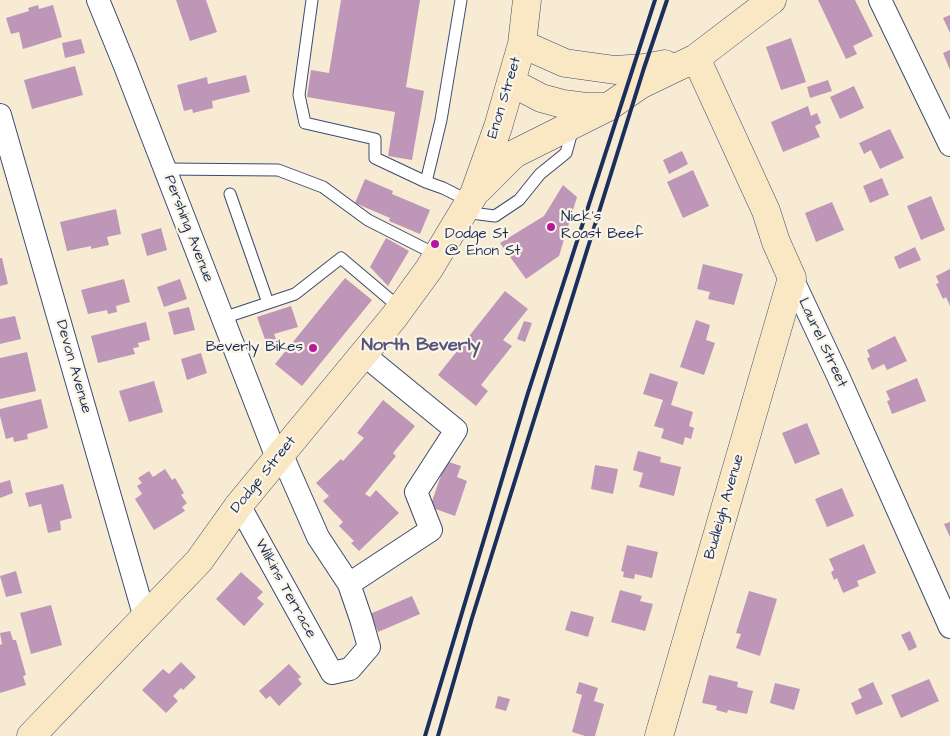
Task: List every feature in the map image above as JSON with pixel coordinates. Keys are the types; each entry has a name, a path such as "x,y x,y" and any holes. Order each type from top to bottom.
{"main road":[{"name":"Enon Street","path":"469,202 498,127 522,44 527,0"},
{"path":"469,202 514,154 608,107 640,85 696,58 772,0"},
{"path":"522,44 565,63 615,70 644,68 696,58"},
{"name":"Laurel Street","path":"696,58 766,212 776,242 792,278"},
{"path":"511,82 541,98 563,104 608,107"},
{"name":"Dodge Street","path":"31,736 199,561 239,505 400,308 437,255 469,202"},
{"name":"Budleigh Avenue","path":"659,736 792,278"}],"street":[{"name":"Pershing Avenue","path":"98,0 279,456 318,537 349,584 368,647 350,669 332,673"},
{"path":"880,0 950,145"},
{"name":"Devon Avenue","path":"0,116 145,618"},
{"name":"Laurel Street","path":"792,278 950,627"},
{"path":"349,584 431,530 416,492 456,430 363,354"},
{"name":"Wilkins Terrace","path":"239,505 332,673"}],"lane":[{"path":"312,0 299,96 305,123 376,139 375,158 443,188 495,216 519,200 540,174 566,153 574,124"},
{"path":"426,182 441,120 460,0"},
{"path":"166,169 278,170 323,187 368,220 437,255"},
{"path":"230,194 268,303"},
{"path":"223,318 295,294 341,258 400,308"}],"building":[{"path":"176,0 206,0 217,32 190,41"},
{"path":"341,0 420,0 406,87 424,91 412,160 388,156 395,112 307,97 311,70 329,73"},
{"path":"818,0 855,0 873,36 853,46 857,54 846,59"},
{"path":"38,5 39,9 53,5 62,37 23,49 19,32 11,34 6,18 29,11 28,8"},
{"path":"950,15 950,33 943,18"},
{"path":"791,38 806,82 781,90 766,47"},
{"path":"81,39 85,53 65,58 62,43"},
{"path":"950,50 950,70 943,53"},
{"path":"75,66 83,95 32,109 24,80"},
{"path":"246,75 250,92 212,101 213,108 193,113 192,109 184,111 177,85 207,77 208,84"},
{"path":"828,80 832,91 810,98 807,87"},
{"path":"854,86 864,108 840,119 830,97"},
{"path":"808,106 811,116 817,113 821,123 815,126 820,137 783,152 771,122"},
{"path":"890,129 904,158 880,169 871,150 864,154 859,143"},
{"path":"682,151 688,164 669,174 663,160"},
{"path":"693,170 709,206 683,218 667,182"},
{"path":"882,178 889,195 870,203 863,186"},
{"path":"365,179 393,191 392,194 430,210 420,234 389,221 390,218 355,203"},
{"path":"563,185 577,197 559,256 526,279 500,243 544,216"},
{"path":"931,196 945,230 921,240 907,206"},
{"path":"832,202 844,230 816,242 805,213"},
{"path":"116,209 121,234 107,237 109,245 91,249 91,246 67,251 60,222"},
{"path":"161,228 167,250 147,256 141,234"},
{"path":"386,238 409,251 388,286 370,267"},
{"path":"915,247 921,260 899,269 894,257"},
{"path":"0,258 2,258 8,284 0,286"},
{"path":"703,264 743,274 734,305 708,299 710,292 697,289"},
{"path":"950,269 950,306 946,297 943,299 936,284 939,283 936,276"},
{"path":"345,278 372,300 302,386 275,364"},
{"path":"124,279 130,302 116,306 117,312 108,314 107,310 88,314 81,290"},
{"path":"180,279 187,299 164,307 157,287"},
{"path":"505,291 528,309 503,340 512,346 481,385 488,391 476,406 438,375"},
{"path":"291,306 298,327 274,334 276,339 266,342 257,317"},
{"path":"189,307 195,330 174,335 168,312"},
{"path":"15,316 21,339 0,344 0,319"},
{"path":"696,320 710,325 706,340 715,343 704,375 680,367"},
{"path":"524,321 532,323 525,342 517,339"},
{"path":"146,322 150,340 138,343 139,347 133,348 135,354 98,363 91,336"},
{"path":"895,336 907,361 887,370 884,364 872,370 867,358 870,357 867,350"},
{"path":"27,352 36,391 0,399 0,358"},
{"path":"201,353 207,373 187,380 181,359"},
{"path":"650,373 678,382 671,405 693,412 689,426 694,428 691,439 685,437 683,445 661,438 664,429 654,426 663,400 643,394"},
{"path":"917,378 926,401 892,414 887,401 890,400 886,391"},
{"path":"154,381 163,412 129,422 119,391"},
{"path":"41,399 48,428 27,434 28,439 14,442 13,437 6,439 0,409"},
{"path":"383,400 415,426 393,453 396,456 365,494 370,497 376,490 399,513 359,551 351,543 354,541 339,526 343,522 323,501 329,496 316,483 341,459 343,461 364,438 357,433"},
{"path":"807,423 820,454 795,464 782,433"},
{"path":"638,451 661,457 660,462 681,467 674,496 639,487 643,473 633,470"},
{"path":"446,461 461,466 457,477 467,481 455,516 430,507"},
{"path":"595,465 618,469 613,494 591,489"},
{"path":"165,469 172,480 175,478 184,493 181,495 187,503 182,507 185,511 154,530 135,499 142,494 137,486 142,483 138,478 149,471 153,477"},
{"path":"10,480 13,493 0,498 0,483"},
{"path":"63,484 72,518 60,521 61,530 48,533 41,504 29,507 25,493"},
{"path":"842,488 854,516 827,527 815,499"},
{"path":"950,522 950,537 944,524"},
{"path":"864,544 876,573 857,581 859,586 843,593 837,578 834,580 831,572 834,570 829,559"},
{"path":"627,545 658,552 652,578 635,574 634,579 623,577 624,572 621,571"},
{"path":"16,571 22,593 6,597 0,576"},
{"path":"241,572 263,592 257,598 264,604 244,626 216,599"},
{"path":"620,590 642,596 640,601 653,604 645,631 611,622"},
{"path":"749,591 777,599 760,656 736,648 741,634 736,633"},
{"path":"412,596 420,614 378,632 370,614"},
{"path":"51,605 62,645 31,654 20,613"},
{"path":"571,611 594,617 588,637 565,630"},
{"path":"10,631 13,640 16,640 26,675 23,676 26,685 0,693 0,645 2,644 0,633"},
{"path":"910,631 917,647 909,651 901,635"},
{"path":"181,662 196,677 183,690 181,688 173,696 178,701 166,713 142,690 163,669 169,674"},
{"path":"289,664 301,677 298,679 302,684 279,706 270,696 266,699 259,691"},
{"path":"709,675 738,682 737,687 753,691 747,714 728,710 727,713 716,710 717,706 702,703"},
{"path":"929,679 939,701 901,718 891,695"},
{"path":"579,682 598,688 594,701 604,704 595,736 585,736 572,732 582,695 576,693"},
{"path":"873,682 883,704 856,715 851,703 862,698 858,689"},
{"path":"775,683 800,689 794,710 770,703"},
{"path":"498,696 510,699 506,711 495,708"}],"railway":[{"path":"425,736 527,396 655,0"},
{"path":"438,736 472,618 667,0"}],"place":[{"name":"Nick's Roast Beef","path":"551,227"},
{"name":"Dodge St @ Enon St","path":"435,244"},
{"name":"Beverly Bikes","path":"313,348"}],"district":[{"name":"North Beverly","path":"421,346"}]}
